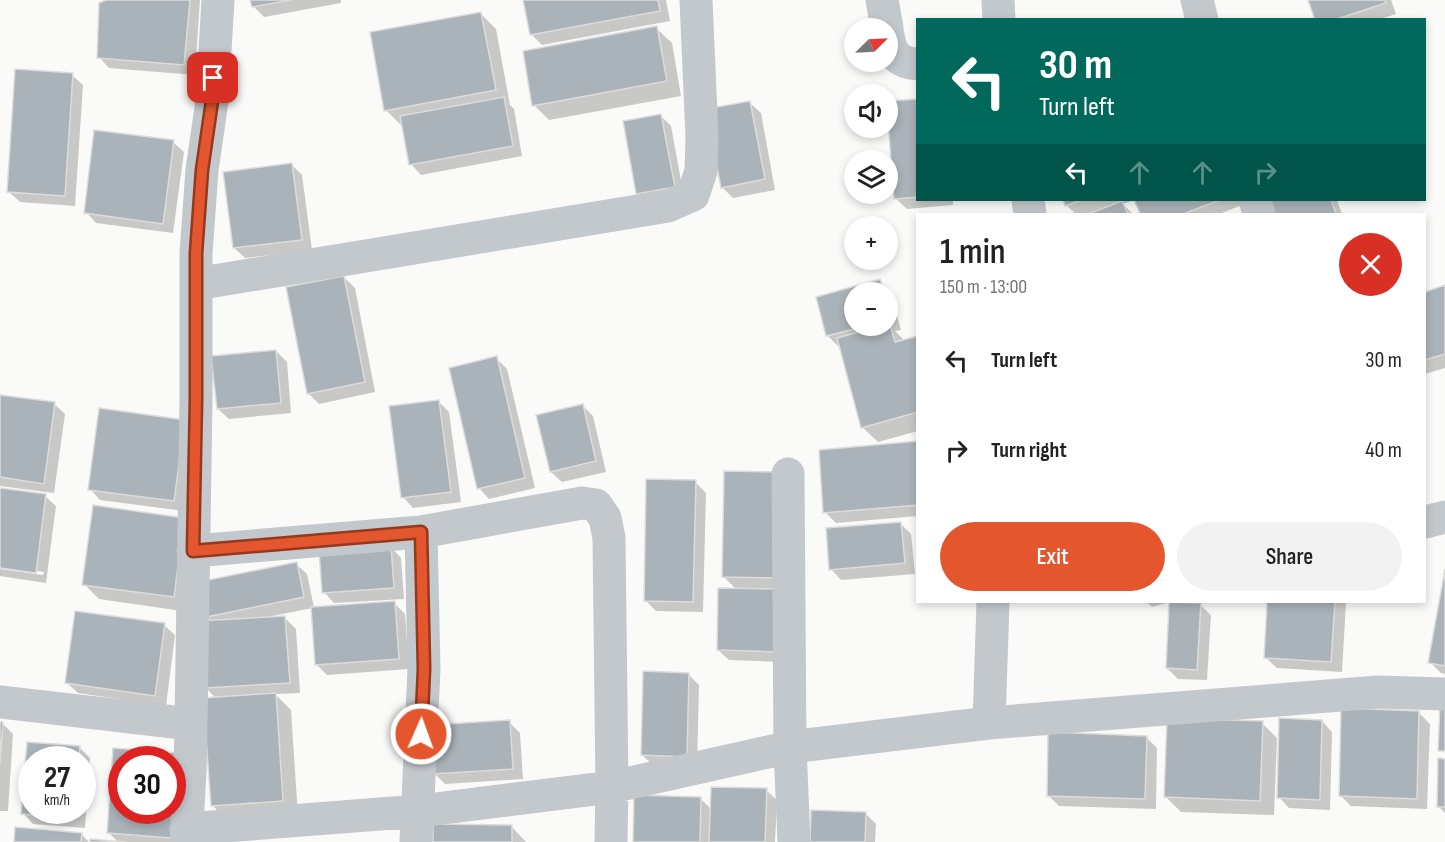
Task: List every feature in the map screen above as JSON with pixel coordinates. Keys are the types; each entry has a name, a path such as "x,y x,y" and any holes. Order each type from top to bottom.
{"street":[{"path":"218,0 212,101 202,170 196,253 191,724 186,835 417,826 612,787 790,747 989,723 1378,692 1445,694"},
{"path":"196,284 668,206 693,195 701,171 702,137 696,0"},
{"path":"882,0 885,18"},
{"path":"998,0 999,18"},
{"path":"1197,0 1202,18"},
{"path":"898,58 916,64"},
{"path":"788,474 790,747 794,842"},
{"path":"193,551 421,532 582,503 596,505 605,518 609,538 611,842"},
{"path":"1426,522 1445,517"},
{"path":"417,826 424,669 421,532"},
{"path":"989,723 993,603"},
{"path":"0,702 191,724"}],"building":[{"path":"106,0 190,0 184,65 97,58 99,3"},
{"path":"250,0 291,0 252,7"},
{"path":"523,0 658,0 660,11 530,35"},
{"path":"1308,0 1385,0 1386,3 1340,18 1314,18"},
{"path":"481,12 496,90 384,111 370,32"},
{"path":"657,26 667,81 532,106 523,51"},
{"path":"15,69 73,73 65,196 7,192"},
{"path":"504,97 513,146 409,165 400,116"},
{"path":"916,99 916,197 898,199 898,150 890,150 889,138 898,138 898,100"},
{"path":"750,101 765,179 721,188 706,109"},
{"path":"661,114 675,187 636,194 623,121"},
{"path":"94,130 174,140 163,224 84,213"},
{"path":"292,163 302,240 233,248 223,172"},
{"path":"1063,201 1079,201 1065,206"},
{"path":"1122,201 1128,213 1091,213"},
{"path":"1134,201 1217,201 1186,213 1140,213"},
{"path":"1268,201 1331,201 1336,213 1273,213"},
{"path":"344,276 365,382 307,394 286,287"},
{"path":"1445,285 1445,354 1426,360 1426,292"},
{"path":"844,289 844,332 826,336 816,297"},
{"path":"893,336 895,342 916,337 916,413 861,428 837,338"},
{"path":"276,350 281,403 217,409 211,356"},
{"path":"497,356 525,478 477,489 449,368"},
{"path":"0,395 55,402 44,484 0,477"},
{"path":"439,400 451,492 401,498 389,406"},
{"path":"583,404 596,461 550,472 536,415"},
{"path":"99,408 185,420 174,501 88,490"},
{"path":"916,441 916,505 823,513 819,450"},
{"path":"724,471 778,472 776,578 722,577"},
{"path":"646,479 696,480 693,602 644,601"},
{"path":"0,488 46,494 36,573 0,568"},
{"path":"93,505 184,518 174,597 82,585"},
{"path":"901,522 905,563 829,570 826,528"},
{"path":"391,546 394,588 322,593 319,550"},
{"path":"297,562 304,597 206,617 198,582"},
{"path":"1445,569 1445,666 1428,663"},
{"path":"718,588 777,589 776,652 717,650"},
{"path":"395,601 399,659 315,665 311,607"},
{"path":"1169,603 1201,603 1197,670 1166,668"},
{"path":"1267,603 1335,603 1331,662 1264,658"},
{"path":"75,611 165,623 155,696 65,683"},
{"path":"285,616 290,683 204,688 200,621"},
{"path":"643,671 689,673 687,757 641,755"},
{"path":"276,693 283,801 211,806 203,698"},
{"path":"1440,704 1445,704 1445,751 1438,751"},
{"path":"1341,708 1419,711 1417,799 1339,796"},
{"path":"1167,718 1263,721 1260,801 1164,797"},
{"path":"1279,718 1322,720 1320,800 1277,798"},
{"path":"510,720 513,769 432,774 430,725"},
{"path":"0,722 3,722 0,763"},
{"path":"1048,732 1147,736 1145,799 1047,796"},
{"path":"27,742 80,746 27,746"},
{"path":"1438,758 1445,759 1445,807 1437,807"},
{"path":"711,787 767,788 765,842 709,842"},
{"path":"634,795 701,797 700,842 633,842"},
{"path":"811,810 866,812 865,842 810,842"},
{"path":"108,819 108,824 172,824 171,838 107,833"},
{"path":"433,824 512,825 512,842 433,842"},
{"path":"15,827 82,833 81,842 14,842"},
{"path":"90,839 125,842 90,842"}],"route":[{"path":"213,78 202,170 196,253 193,551 421,532 424,669 421,734"}]}
